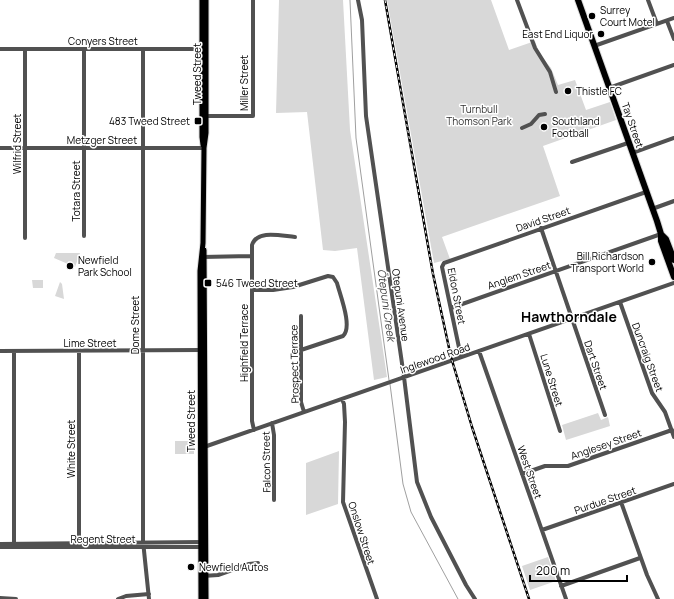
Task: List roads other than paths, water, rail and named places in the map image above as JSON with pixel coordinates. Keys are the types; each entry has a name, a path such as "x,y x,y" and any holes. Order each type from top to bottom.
{"highway":[{"name":"Tay Street","path":"578,0 661,234 661,241 674,277"},
{"name":"Tay Street","path":"661,234 666,240 674,260"}],"main road":[{"name":"Tweed Street","path":"201,599 203,576 202,350 204,148 202,137 204,116 204,49 202,0"},
{"name":"Tweed Street","path":"204,49 206,0"},
{"name":"Tweed Street","path":"203,576 206,599"}],"street":[{"name":"Miller Street","path":"204,116 252,116 253,0"},
{"name":"Otepuni Avenue","path":"358,0 362,20 366,116 404,377 417,482 431,517 466,586 475,599"},
{"path":"517,0 534,48 550,72 556,92"},
{"path":"648,0 657,24"},
{"path":"594,46 674,18"},
{"path":"668,21 674,39"},
{"name":"Conyers Street","path":"0,49 204,49"},
{"name":"Wilfrid Street","path":"25,49 25,238"},
{"name":"Totara Street","path":"84,49 84,236"},
{"name":"Dome Street","path":"143,50 144,545 149,599"},
{"path":"609,88 674,65"},
{"path":"522,128 531,124 539,115 545,114"},
{"path":"632,152 674,138"},
{"path":"572,162 628,143"},
{"name":"Metzger Street","path":"0,148 204,148"},
{"name":"David Street","path":"445,262 646,192"},
{"path":"652,209 674,201"},
{"name":"Dart Street","path":"541,228 605,415"},
{"name":"Anglem Street","path":"451,308 661,234"},
{"name":"Highfield Terrace","path":"254,430 252,421 252,245 253,241 257,237 265,235 295,237"},
{"path":"203,257 251,256"},
{"name":"Eldon Street","path":"445,262 442,267 461,357"},
{"path":"252,290 273,290 293,287 328,276 334,278 337,283 348,324 346,333 343,336 301,350"},
{"name":"Inglewood Road","path":"202,448 674,283"},
{"name":"Duncraig Street","path":"620,302 652,393 665,412 674,437"},
{"name":"Prospect Terrace","path":"301,316 301,402 304,412"},
{"name":"Lune Street","path":"529,334 560,431"},
{"name":"Lime Street","path":"0,351 202,350"},
{"path":"14,351 14,545"},
{"name":"White Street","path":"79,351 79,545"},
{"name":"West Street","path":"479,351 566,599"},
{"name":"Onslow Street","path":"342,399 344,404 345,422 343,502 377,599"},
{"name":"Falcon Street","path":"272,423 274,435 274,500"},
{"name":"Anglesey Street","path":"522,474 545,466 568,466 672,430"},
{"name":"Purdue Street","path":"542,530 674,484"},
{"path":"622,502 640,558 658,599"},
{"name":"Regent Street","path":"0,544 203,545"},
{"name":"Regent Street","path":"0,547 14,545"},
{"path":"562,586 640,558"},
{"path":"203,576 218,575 258,563"},
{"path":"118,599 126,596 149,594"},
{"path":"0,598 16,599"}],"waterway":[{"name":"Ōtepuni Creek","path":"350,0 356,138 389,380"},
{"name":"Ōtepuni Creek","path":"390,384 403,484 411,512 458,599"}],"railway":[{"path":"385,0 433,274 451,357 472,427 529,599"}],"place":[{"name":"Surrey Court Motel","path":"592,16"},
{"name":"East End Liquor","path":"601,34"},
{"name":"Thistle FC","path":"568,91"},
{"name":"483 Tweed Street","path":"198,121"},
{"name":"Southland Football","path":"544,127"},
{"name":"Bill Richardson Transport World","path":"652,262"},
{"name":"Newfield Park School","path":"70,266"},
{"name":"546 Tweed Street","path":"208,283"},
{"name":"Newfield Autos","path":"191,567"}],"district":[{"name":"Hawthorndale","path":"569,316"}],"park label":[{"name":"Turnbull Thomson Park","path":"479,114"}]}
